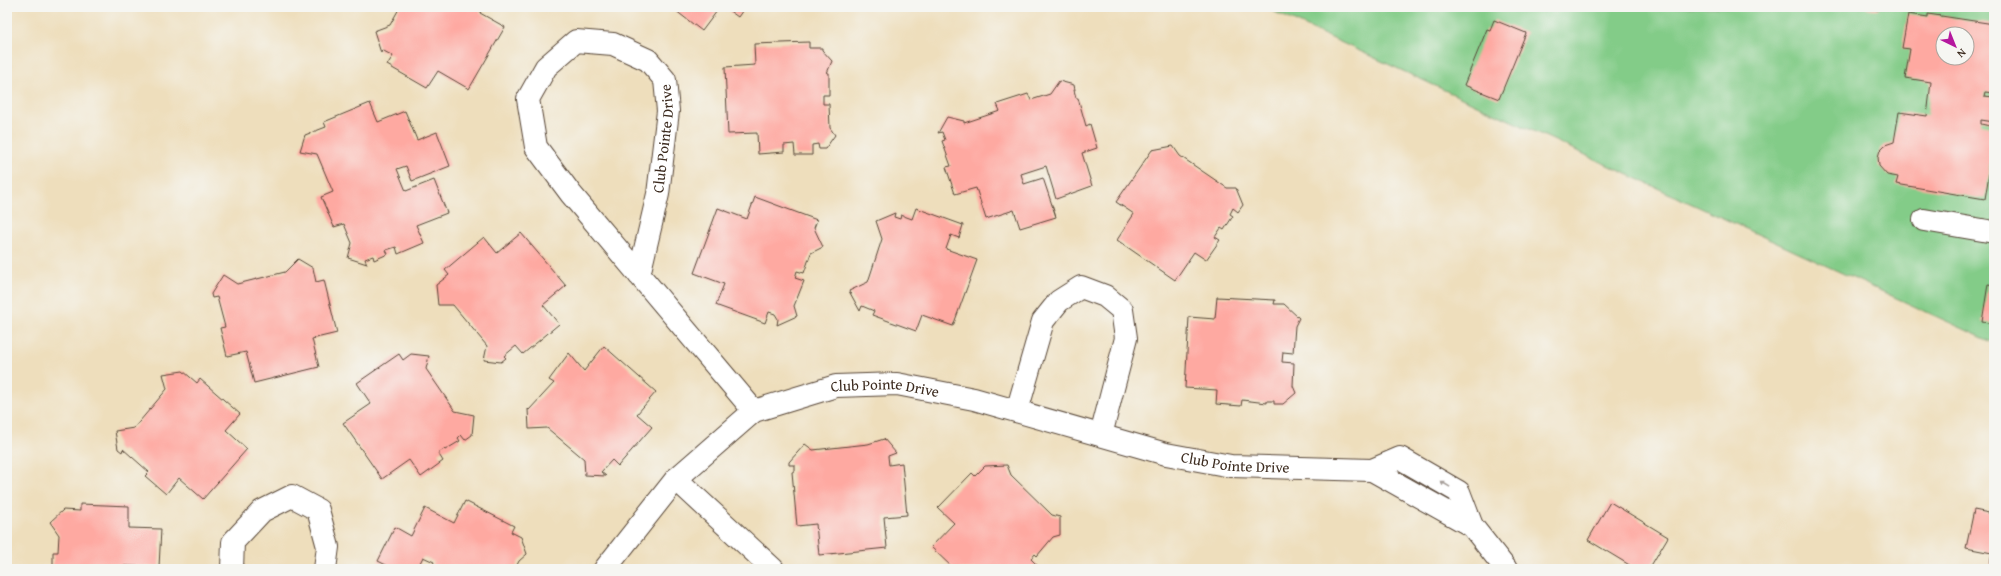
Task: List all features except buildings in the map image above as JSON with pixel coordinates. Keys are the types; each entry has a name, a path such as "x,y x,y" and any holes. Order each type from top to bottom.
{"street":[{"name":"Club Pointe Drive","path":"639,275 658,194 668,111 665,80 648,60 613,44 576,42 546,67 528,99 536,147 571,194 639,275 754,411"},
{"path":"1924,220 1994,232"},
{"path":"1018,411 1043,321 1059,301 1081,287 1105,296 1122,310 1126,338 1101,435"},
{"name":"Club Pointe Drive","path":"605,569 676,479 754,411 836,386 897,384 974,399 1166,454 1231,466 1372,470 1472,526 1506,569"},
{"path":"676,479 773,569"},
{"path":"232,569 233,542 262,511 292,496 318,510 328,547 325,569"}],"green space":[{"path":"1264,7 1994,7 1994,343"}]}
